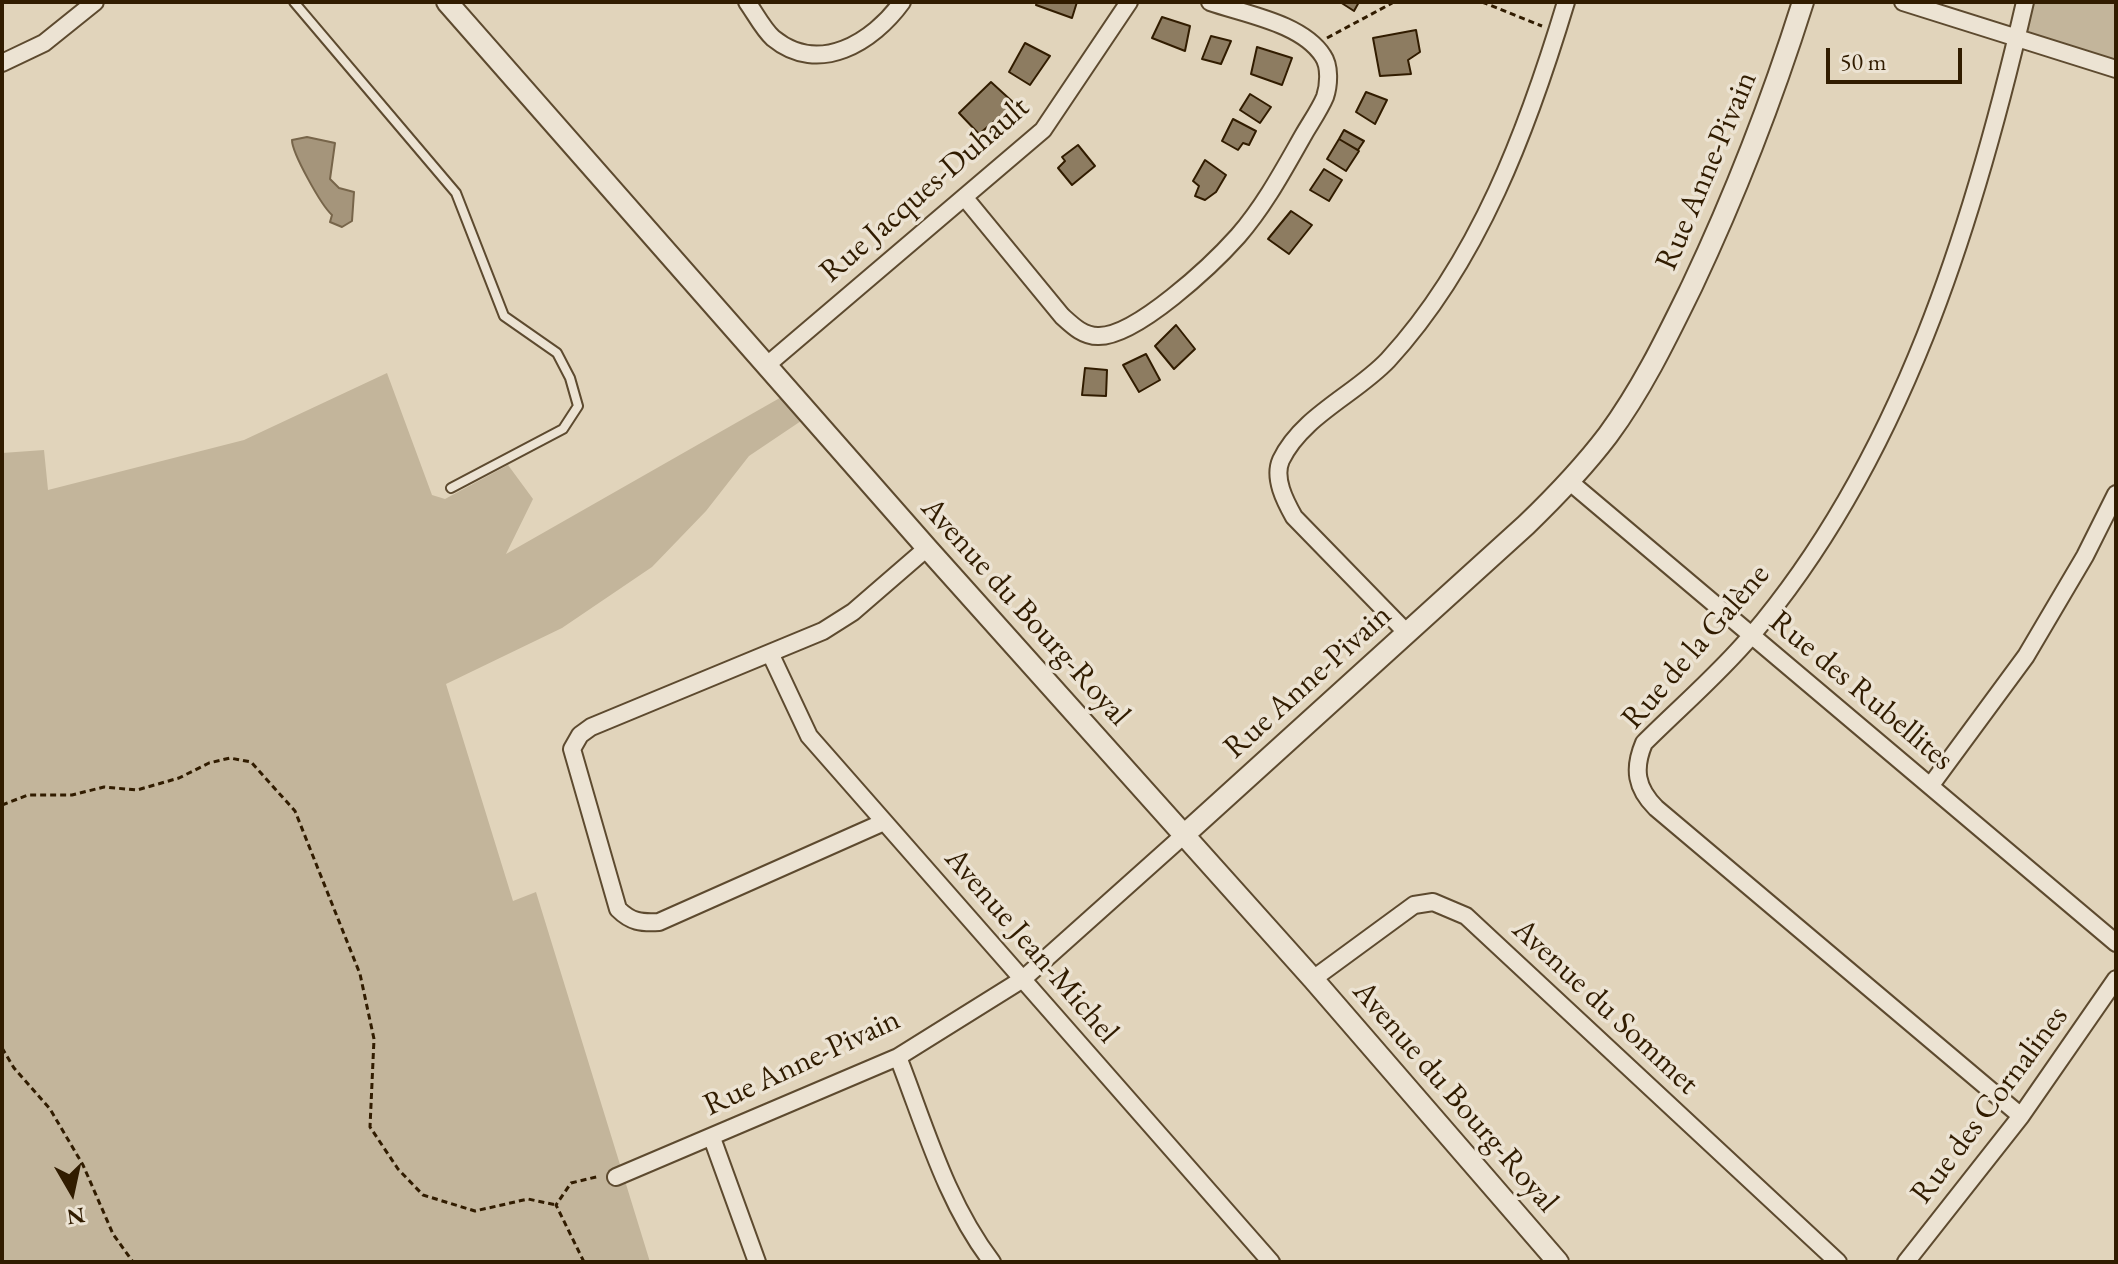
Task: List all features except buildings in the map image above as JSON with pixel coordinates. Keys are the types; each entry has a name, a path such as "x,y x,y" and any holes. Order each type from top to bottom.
{"street":[{"path":"2,63 44,43 95,2"},
{"name":"Avenue du Bourg-Royal","path":"447,2 927,548 1313,979 1558,1262"},
{"path":"747,2 773,38 802,53 828,54 852,48 874,34 902,2"},
{"name":"Rue Jacques-Duhault","path":"767,365 1043,130 1129,2"},
{"path":"965,198 1062,316 1080,332 1098,336 1120,333 1142,322 1238,237 1269,195 1325,97 1329,77 1326,59 1315,45 1296,32 1210,2"},
{"path":"1407,633 1294,517 1283,497 1279,463 1290,446 1327,409 1386,361 1444,289 1486,214 1566,2"},
{"name":"Rue Anne-Pivain","path":"616,1177 898,1057 1023,979 1570,482 1609,433 1661,350 1715,237 1767,116 1803,2"},
{"path":"1903,2 2116,69"},
{"name":"Rue de la Galène","path":"2021,1116 1643,795 1637,778 1638,758 1644,743 1751,636 1815,548 1873,455 1922,344 1972,198 2025,2"},
{"name":"Rue des Rubellites","path":"1570,482 2116,943"},
{"path":"1931,785 2026,656 2085,556 2116,494"},
{"path":"884,822 659,922 640,923 618,909 572,749 580,735 591,727 823,631 853,612 927,548"},
{"name":"Avenue Jean-Michel","path":"770,653 809,736 1271,1262"},
{"name":"Avenue du Sommet","path":"1313,979 1414,905 1433,902 1466,916 1838,1262"},
{"name":"Rue des Cornalines","path":"1906,1262 2021,1116 2116,979"},
{"path":"898,1057 967,1227 992,1262"},
{"path":"712,1138 757,1262"}],"lane":[{"path":"294,2 456,193 504,316 557,353 570,378 578,406 563,429 451,488"}],"path":[{"path":"1315,45 1394,2"},
{"path":"1482,2 1557,32"},
{"path":"2,805 28,795 72,795 104,787 137,790 179,778 209,763 230,758 251,762 295,811 360,974 374,1039 370,1127 398,1169 423,1195 475,1211 528,1199 556,1205"},
{"path":"2,1048 14,1068 50,1109 83,1165 113,1234 131,1260 123,1262"},
{"path":"556,1205 571,1183 595,1176 616,1177"},
{"path":"556,1205 584,1262"}],"shaded area":[{"path":"2025,2 2116,2 2116,69 2017,38"},
{"path":"307,137 335,143 330,179 339,188 354,192 352,221 342,227 330,222 332,215 293,147 292,140"},
{"path":"387,373 432,495 445,499 508,465 533,499 506,554 785,395 801,421 749,456 706,511 652,567 562,628 446,684 513,901 536,892 650,1262 2,1262 2,453 44,450 48,490 244,440"}]}
